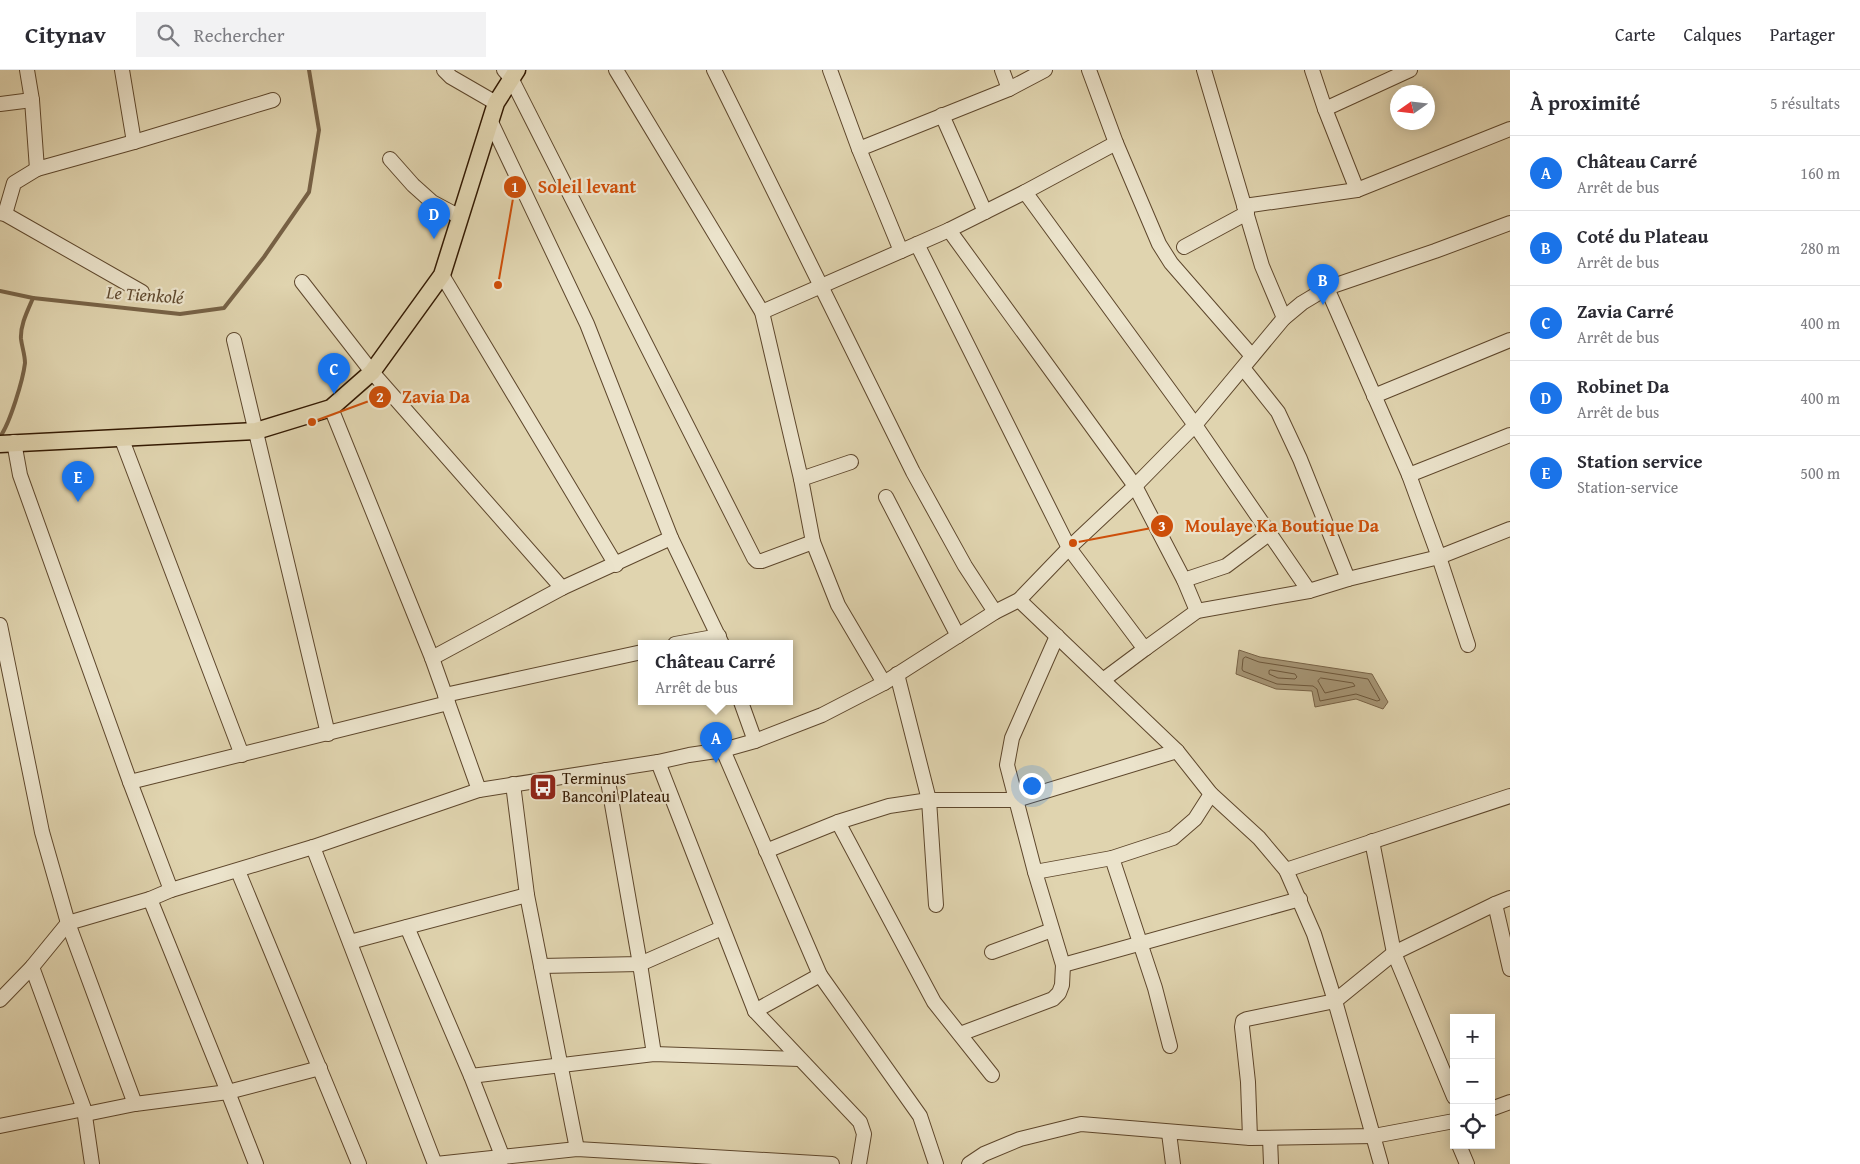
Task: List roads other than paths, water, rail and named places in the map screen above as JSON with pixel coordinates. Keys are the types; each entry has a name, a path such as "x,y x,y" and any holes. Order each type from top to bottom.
{"main road":[{"path":"7,443 256,431 331,408 372,372 442,275 496,102 511,73"}],"street":[{"path":"27,70 32,100 37,169"},
{"path":"122,70 134,142"},
{"path":"444,70 451,77 496,102"},
{"path":"616,70 762,312 813,542 838,605 884,683"},
{"path":"714,70 913,472 965,566 995,612"},
{"path":"830,70 859,149 901,251"},
{"path":"1002,70 1009,89"},
{"path":"859,149 1009,89 1046,70"},
{"path":"1089,70 1116,143 1159,244 1167,257 1252,356"},
{"path":"1204,70 1262,266 1284,318"},
{"path":"1312,70 1325,110 1357,190"},
{"path":"1325,110 1410,70"},
{"path":"511,73 754,558 757,561 762,561 813,542"},
{"path":"0,104 32,100"},
{"path":"142,292 2,214 14,183 37,169 273,100"},
{"path":"942,116 985,212"},
{"path":"490,120 587,324 671,538 720,640"},
{"path":"1184,247 1245,209 1357,190 1510,129"},
{"path":"762,312 948,230 1025,192 1116,143"},
{"path":"390,159 413,185 432,202 460,217"},
{"path":"1025,192 1195,425 1309,591"},
{"path":"0,1000 32,967 68,923 313,847 480,790 723,750 754,741 822,715 884,683 995,612 1018,600 1195,425 1284,318 1302,304 1327,288 1510,223"},
{"path":"948,230 1135,486 1184,580 1197,611"},
{"path":"917,244 1069,548 1141,644 1146,648"},
{"path":"442,275 616,565"},
{"path":"302,282 372,372 562,588"},
{"path":"1327,288 1409,475 1440,557 1468,645"},
{"path":"234,340 328,734"},
{"path":"1374,396 1510,340"},
{"path":"1243,368 1278,412 1300,459 1348,579"},
{"path":"331,408 432,658 480,790"},
{"path":"1409,475 1510,435"},
{"path":"121,437 242,755"},
{"path":"7,443 171,890"},
{"path":"800,479 851,462"},
{"path":"886,497 958,636"},
{"path":"1103,680 1197,611 1309,591 1348,579 1440,557 1510,529"},
{"path":"1184,580 1226,566 1270,533"},
{"path":"432,658 562,588 616,565 671,538"},
{"path":"1018,600 1178,751 1211,794 1259,838 1286,870 1314,934 1382,1164"},
{"path":"0,626 42,832 68,923 135,1104"},
{"path":"960,1034 1053,999 1059,993 1062,986 1062,966 1007,765 1012,738 1057,636"},
{"path":"130,782 328,734 447,699 638,653"},
{"path":"897,674 929,800 936,905"},
{"path":"742,705 754,741"},
{"path":"723,750 820,975 920,1116 936,1164"},
{"path":"766,851 838,822 889,806 929,800 1016,800 1178,751"},
{"path":"658,762 755,1011 860,1122 864,1134 859,1164"},
{"path":"606,770 654,1054"},
{"path":"513,784 527,895 577,1149"},
{"path":"1035,872 1112,858 1173,838 1194,819 1211,794"},
{"path":"1286,870 1510,796"},
{"path":"838,822 934,1002 992,1075"},
{"path":"1372,841 1394,953 1450,1087"},
{"path":"313,847 436,1164 513,1159 577,1149 610,1158 832,1164"},
{"path":"1112,858 1155,988 1170,1046"},
{"path":"238,871 359,1164"},
{"path":"350,942 527,895"},
{"path":"1250,1138 1243,1022 1247,1019 1335,1001 1394,953 1510,898"},
{"path":"150,899 256,1164"},
{"path":"1062,966 1300,899"},
{"path":"1495,904 1510,969"},
{"path":"407,927 471,1076 513,1159"},
{"path":"541,966 640,964 722,928"},
{"path":"992,952 1052,930"},
{"path":"32,967 85,1112 92,1164"},
{"path":"755,1011 820,975"},
{"path":"471,1076 654,1054 799,1059"},
{"path":"0,1126 135,1104 228,1092 320,1068"},
{"path":"1495,1108 1510,1102"},
{"path":"969,1164 984,1154 1020,1139 1081,1124 1162,1130 1169,1133 1250,1138 1374,1136 1450,1125"},
{"path":"1169,1133 1173,1164"},
{"path":"1270,1138 1271,1164"},
{"path":"1461,1149 1467,1164"}],"water":[{"path":"1239,650 1260,657 1372,674 1388,702 1383,709 1356,699 1315,707 1312,691 1276,689 1236,674"}],"waterway":[{"name":"Le Tienkolé","path":"0,437 12,412 22,380 25,363 21,339 22,328 33,298 180,314 224,308 264,257 309,192 319,130 309,70"},
{"path":"0,291 33,298"}],"place":[{"name":"Robinet Da","path":"434,239"},
{"name":"Soleil levant","path":"498,285"},
{"name":"Coté du Plateau","path":"1323,305"},
{"name":"Zavia Carré","path":"334,394"},
{"name":"Zavia Da","path":"312,422"},
{"name":"Station service","path":"78,502"},
{"name":"Moulaye Ka Boutique Da","path":"1073,543"},
{"name":"Château Carré","path":"716,763"},
{"name":"Terminus Banconi Plateau","path":"543,787"}]}
